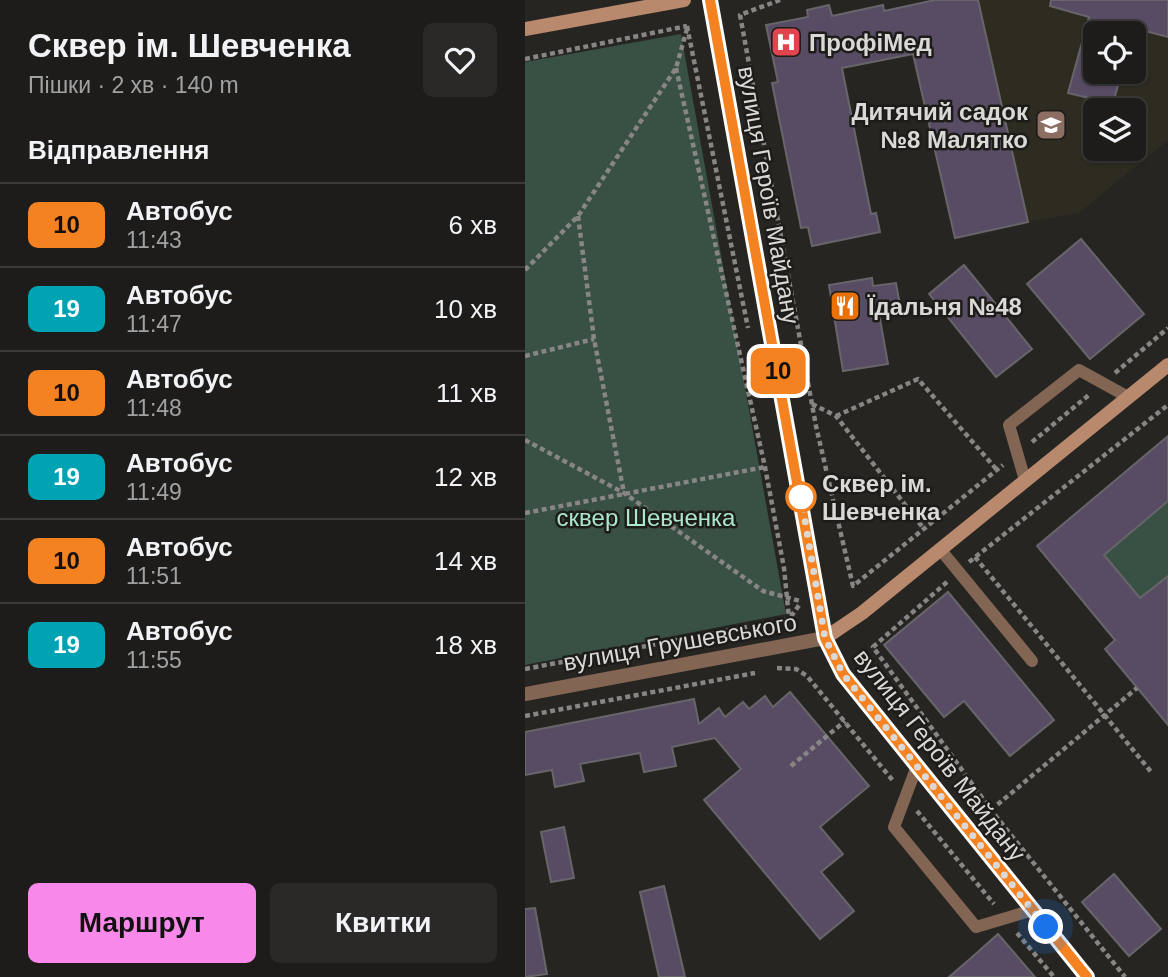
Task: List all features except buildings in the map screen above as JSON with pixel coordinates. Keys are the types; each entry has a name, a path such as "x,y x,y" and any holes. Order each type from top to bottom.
{"street":[{"path":"525,29 684,0"},
{"name":"вулиця Героїв Майдану","path":"710,0 825,638 843,674 1087,977"},
{"name":"вулиця Грушевського","path":"525,694 825,638 862,613 1168,365"}],"lane":[{"path":"1025,481 1009,425 1079,370 1128,397"},
{"path":"940,550 1032,661"},
{"path":"916,766 894,827 976,927 1033,910"}],"path":[{"path":"780,0 740,15 811,404 853,586"},
{"path":"525,59 687,26"},
{"path":"525,270 578,216 675,68 687,26"},
{"path":"687,26 750,340"},
{"path":"675,68 765,467 788,598 789,619"},
{"path":"578,216 594,340 624,494"},
{"path":"525,356 594,340"},
{"path":"836,416 918,379 997,470"},
{"path":"811,404 836,416 924,529"},
{"path":"1125,977 991,810 873,647 975,557 1168,405"},
{"path":"525,440 624,494 763,591 801,601"},
{"path":"525,513 765,467"},
{"path":"975,557 1152,773"},
{"path":"525,669 789,619 801,601 800,594"},
{"path":"525,716 781,668 796,669 807,676 845,721 1054,977"},
{"path":"991,810 1137,688"},
{"path":"790,766 845,721"}],"shaded area":[{"name":"Дитячий садок №8 Малятко","path":"978,0 1168,0 1168,140 1146,158 1146,98 1083,98 1083,161 1142,161 1079,213 1028,222"}],"green space":[{"name":"сквер Шевченка","path":"681,34 786,614 525,665 525,62"},
{"path":"1168,501 1168,576 1140,598 1104,555"}],"bus line":[{"name":"10","path":"710,0 825,638 843,674 1087,977"}],"place":[{"name":"ПрофіМед","path":"786,42"},
{"name":"Дитячий садок №8 Малятко","path":"1051,125"},
{"name":"Їдальня №48","path":"845,306"},
{"name":"Сквер ім. Шевченка","path":"801,497"}],"route":[{"path":"801,497 825,638 843,674 1046,927"}]}
